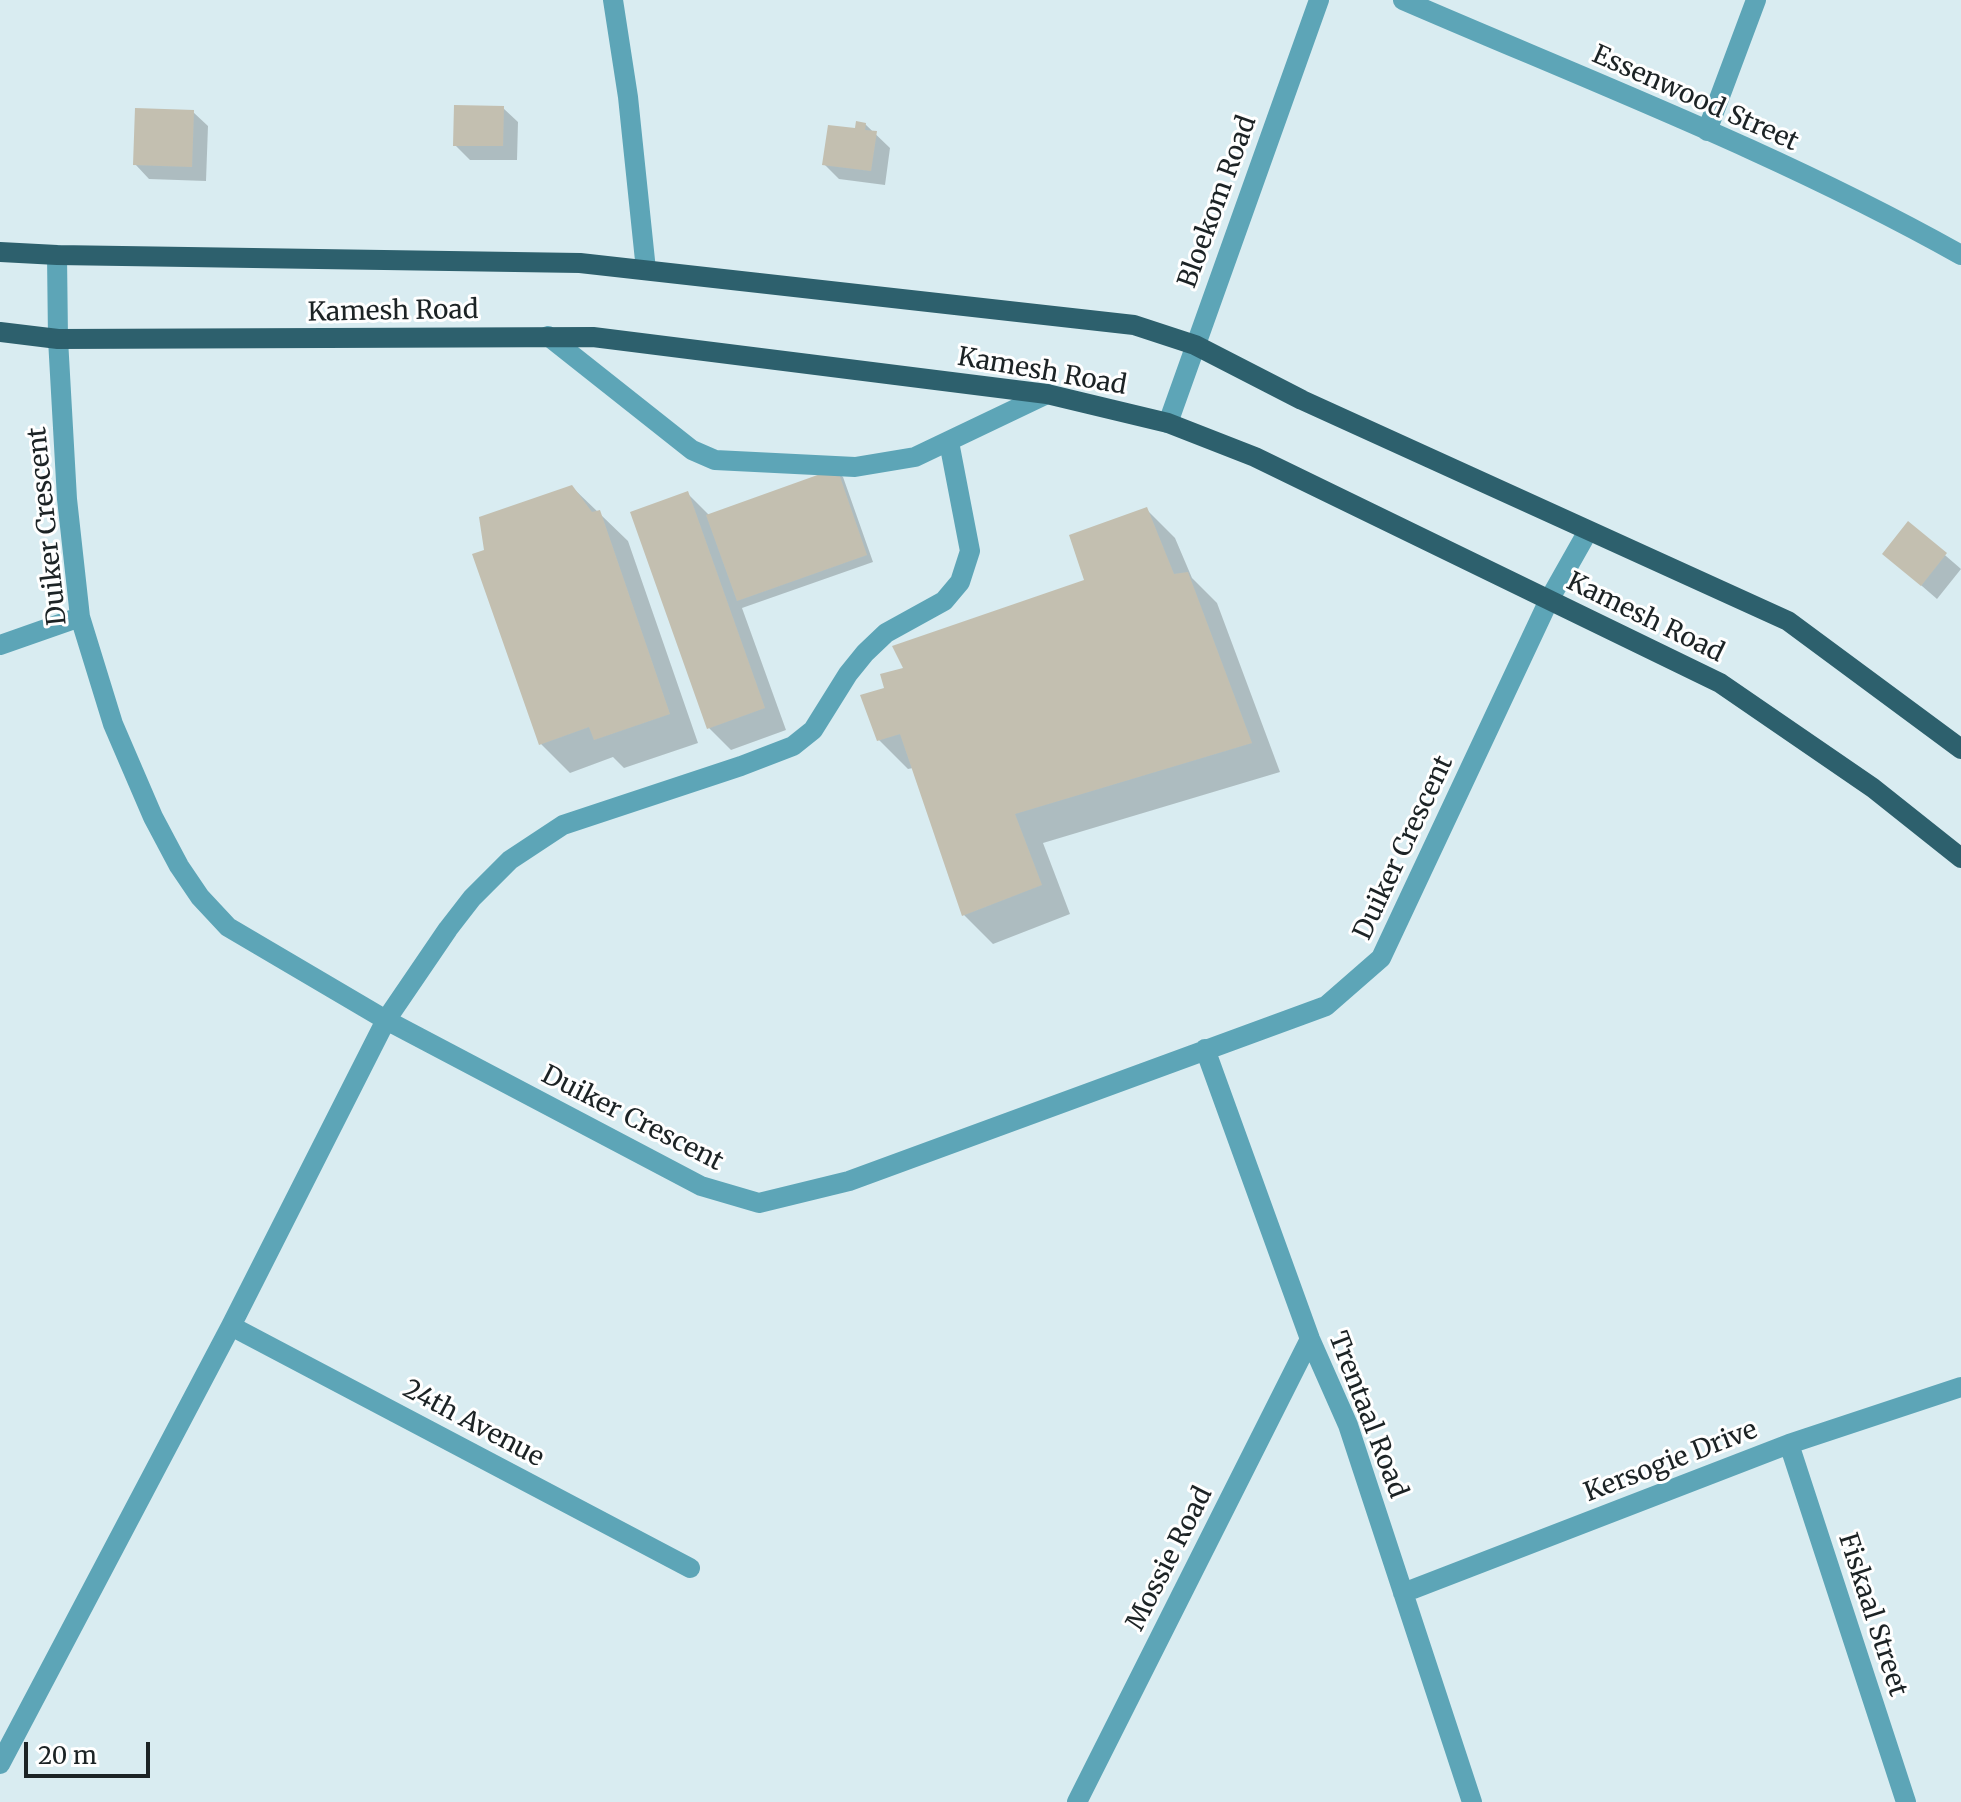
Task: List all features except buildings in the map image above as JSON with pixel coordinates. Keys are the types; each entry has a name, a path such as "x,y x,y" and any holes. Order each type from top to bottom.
{"main road":[{"name":"Kamesh Road","path":"0,252 580,263 1134,325 1195,345 1302,400 1788,621 1961,749"},
{"name":"Kamesh Road","path":"0,332 58,339 593,337 1047,394 1168,423 1255,457 1720,683 1873,788 1961,858"}],"street":[{"path":"613,0 628,97 646,270"},
{"name":"Bloekom Road","path":"1168,423 1319,0"},
{"name":"Essenwood Street","path":"1403,0 1707,131 1904,223 1961,255"},
{"path":"1707,131 1756,0"},
{"name":"Duiker Crescent","path":"57,255 58,339 67,499 80,617 113,724 153,817 179,866 200,897 228,927 386,1020 701,1186 759,1203 849,1181 1326,1006 1381,958 1549,600 1588,531"},
{"path":"548,336 692,450 715,460 855,467 915,457 1047,394"},
{"path":"0,1764 231,1326 386,1020 448,929 472,898 510,860 563,825 793,746 813,730 848,674 886,633 944,601 960,582 970,551 949,442"},
{"path":"0,645 80,617"},
{"name":"Trentaal Road","path":"1205,1049 1310,1339 1348,1425 1472,1802"},
{"name":"24th Avenue","path":"231,1326 690,1568"},
{"name":"Mossie Road","path":"1077,1802 1310,1339"},
{"name":"Kersogie Drive","path":"1403,1593 1789,1444 1961,1387"},
{"name":"Fiskaal Street","path":"1789,1444 1906,1802"}]}
